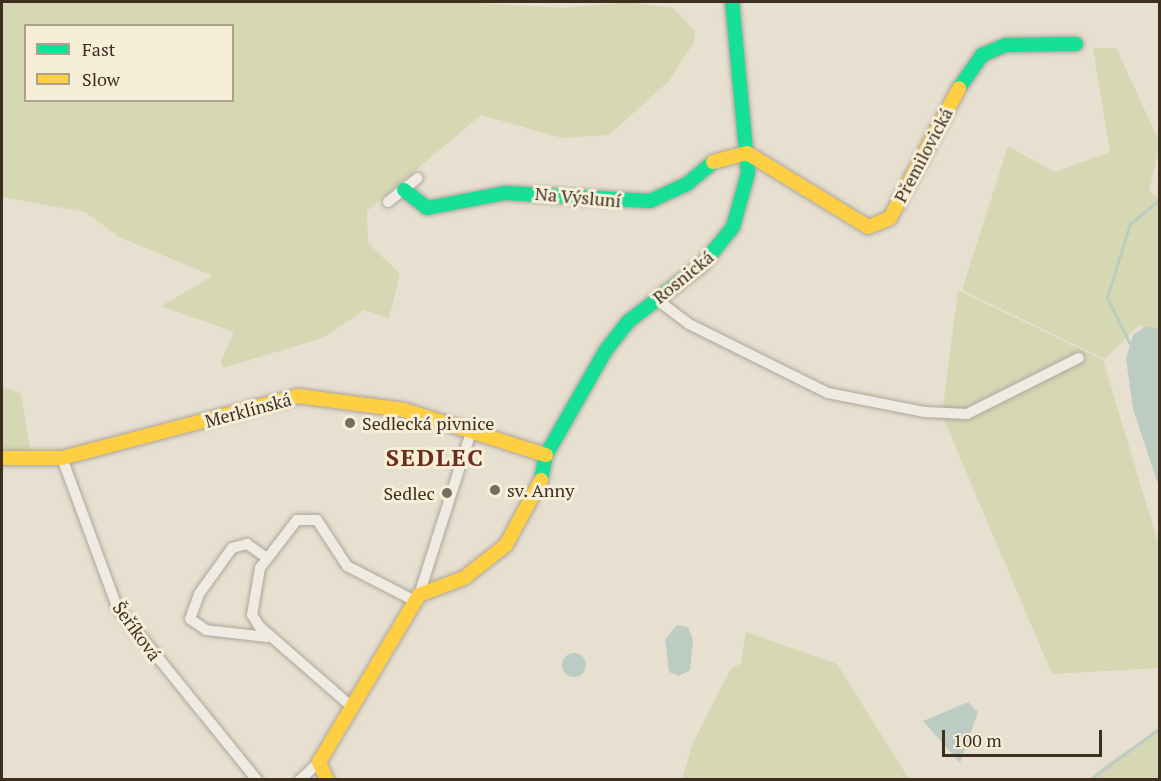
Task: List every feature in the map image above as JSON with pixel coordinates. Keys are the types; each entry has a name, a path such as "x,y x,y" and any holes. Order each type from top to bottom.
{"street":[{"name":"Rosnická","path":"546,455 606,350 656,299 703,264 733,227 746,189 747,153 732,2"},
{"name":"Přemilovická","path":"747,153 868,227 890,218 966,74 982,55 1006,45 1076,45"},
{"name":"Na Výsluní","path":"404,190 427,208 505,193 650,201 687,184 718,158 747,153"},
{"path":"388,202 418,178"},
{"path":"656,299 689,324 828,393 925,412 967,414 1079,358"},
{"name":"Merklínská","path":"2,458 62,458 298,396 404,410 472,429 546,455"},
{"path":"300,780 319,762 417,598 472,429"},
{"path":"352,707 267,637 252,615 255,583 267,558 297,520 317,520 347,566 417,598 464,578 506,545 540,487 546,455"},
{"name":"Šeříková","path":"62,458 117,608 256,780"},
{"path":"267,558 247,544 232,548 199,594 190,619 206,630 267,637"},
{"path":"319,762 327,780"}],"green space":[{"path":"2,2 463,2 565,8 628,2 673,8 695,31 694,42 669,81 609,135 562,138 481,115 367,211 368,243 400,274 389,318 364,310 323,338 223,368 221,361 234,332 161,306 213,276 119,237 85,212 2,197"},
{"path":"1093,48 1116,48 1160,143 1149,192 1159,198 1159,328 1139,325 1105,359 962,290 1008,146 1055,172 1110,152"},
{"path":"958,290 1103,360 1159,546 1159,668 1052,674 942,415"},
{"path":"2,387 21,393 31,454 2,449"},
{"path":"746,632 837,664 909,779 682,779 693,743 730,670 741,663"},
{"path":"1159,730 1159,779 1089,779 1108,763"}],"shaded area":[{"path":"1146,326 1159,328 1159,487 1133,409 1126,359 1133,335"},
{"path":"677,625 688,627 693,640 690,670 679,676 669,672 665,639"},
{"path":"574,653 582,657 586,665 582,673 574,677 566,673 562,665 566,657"},
{"path":"968,702 978,712 960,763 923,721"}],"waterway":[{"path":"1130,344 1107,297 1130,224 1160,199"},
{"path":"1089,780 1160,728"}],"traffic: fast":[{"path":"541,480 546,455 606,350 629,321 703,264 733,227 748,173 732,2"},
{"path":"959,88 982,55 1006,45 1076,44"},
{"path":"404,190 427,208 505,193 650,201 687,184 713,162"}],"traffic: slow":[{"path":"713,162 747,153 868,227 890,218 959,88"},
{"path":"2,458 62,458 298,396 404,410 546,455"},
{"path":"327,780 319,762 419,595 464,578 506,545 541,480"}],"place":[{"name":"Sedlecká pivnice","path":"350,423"},
{"name":"sv. Anny","path":"495,490"},
{"name":"Sedlec","path":"447,493"}],"district":[{"name":"SEDLEC","path":"435,458"}]}
